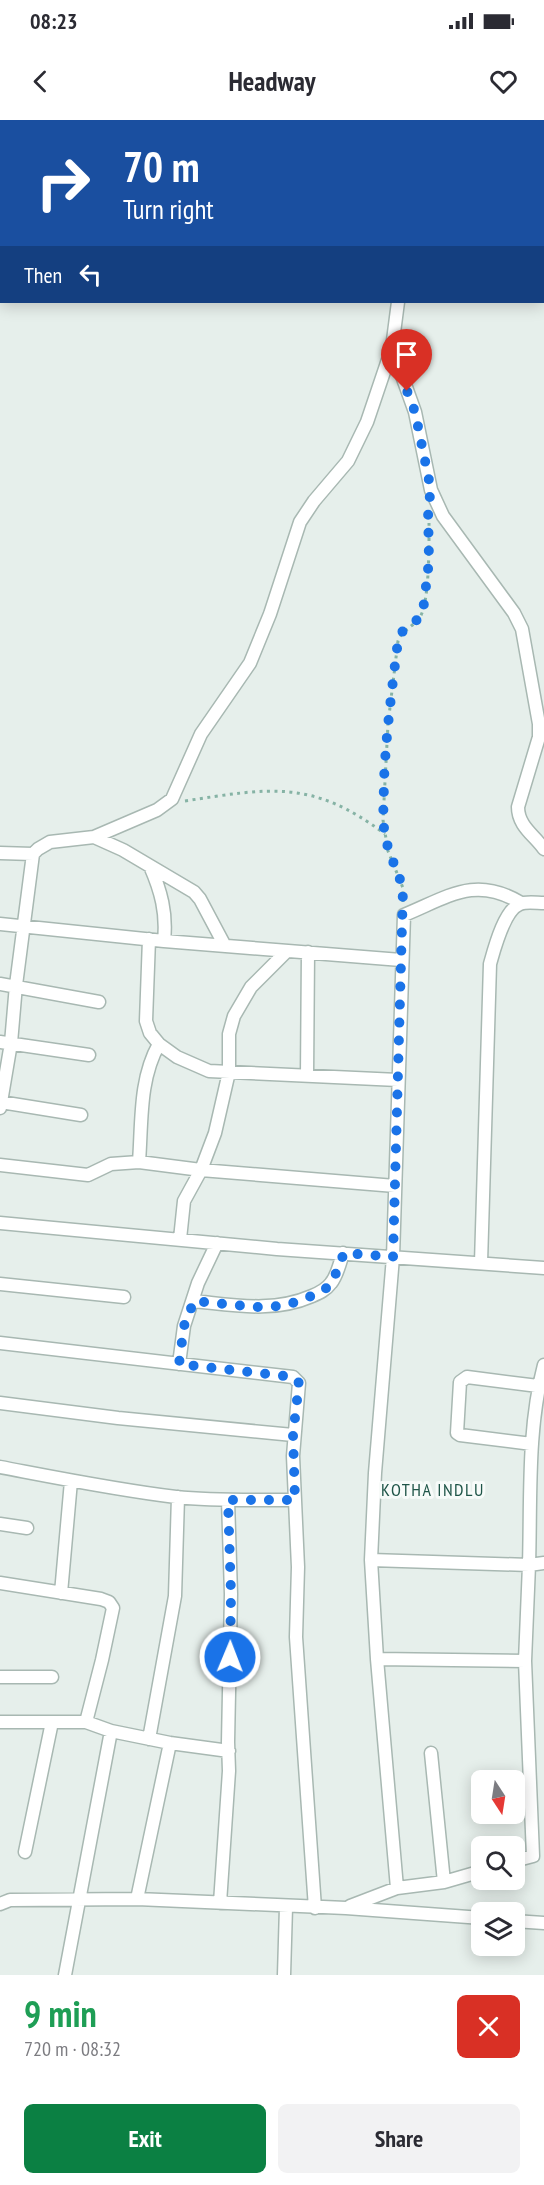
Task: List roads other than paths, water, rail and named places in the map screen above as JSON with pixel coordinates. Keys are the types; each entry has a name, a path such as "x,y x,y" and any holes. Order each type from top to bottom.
{"street":[{"path":"0,853 33,854 50,842 94,837 167,804 172,799 201,734 250,663 270,614 300,522 314,501 348,461 367,422 392,348 398,303"},
{"path":"392,348 415,412 427,476 439,508 514,613 522,629 539,724 539,737 518,813 524,826 544,849"},
{"path":"94,837 123,850 195,892 225,946"},
{"path":"0,1108 5,1042 16,985 33,854"},
{"path":"150,866 160,889 164,906 166,925 164,941"},
{"path":"397,1888 370,1560 393,1257 404,915 471,889 489,889 505,894 521,903 544,903"},
{"path":"481,1263 490,964 506,918 521,903"},
{"path":"0,924 164,941 401,960"},
{"path":"149,939 146,1021 150,1033 159,1044 177,1057 209,1071 398,1080"},
{"path":"180,1239 184,1201 201,1170 215,1133 229,1072 229,1034 234,1016 251,987 287,951"},
{"path":"307,1076 308,952"},
{"path":"0,984 16,985 99,1002"},
{"path":"5,1042 89,1055"},
{"path":"139,1162 145,1082 151,1058 159,1044"},
{"path":"0,1102 81,1115"},
{"path":"0,1165 88,1175 111,1164 139,1162 201,1170 395,1186"},
{"path":"0,1223 217,1243 544,1268"},
{"path":"179,1364 184,1326 198,1283 217,1243"},
{"path":"194,1301 256,1307 283,1306 302,1300 323,1291 332,1283 344,1253"},
{"path":"0,1284 124,1298"},
{"path":"0,1343 293,1377 299,1383 293,1435 298,1567 296,1637 315,1908"},
{"path":"538,1853 525,1660 532,1444 538,1386 544,1365"},
{"path":"532,1444 457,1433 460,1382 467,1377 538,1386"},
{"path":"0,1403 118,1418 293,1435"},
{"path":"0,1467 71,1481 178,1497 295,1500"},
{"path":"61,1593 71,1481"},
{"path":"149,1739 175,1596 178,1497"},
{"path":"220,1904 229,1771 231,1594 228,1500"},
{"path":"0,1524 27,1528"},
{"path":"370,1560 529,1565 544,1563"},
{"path":"0,1583 101,1599 109,1602 113,1608 86,1722"},
{"path":"377,1659 525,1660"},
{"path":"0,1677 52,1677"},
{"path":"0,1722 86,1722 111,1731 149,1739 228,1751"},
{"path":"25,1852 52,1722"},
{"path":"64,1975 111,1731"},
{"path":"137,1899 170,1743"},
{"path":"431,1753 444,1882"},
{"path":"346,1908 397,1888 444,1882 471,1874"},
{"path":"0,1904 10,1900 137,1899 346,1908 471,1917"},
{"path":"284,1975 286,1907"},
{"path":"525,1922 544,1923"}],"district":[{"name":"KOTHA INDLU","path":"433,1489"}]}
